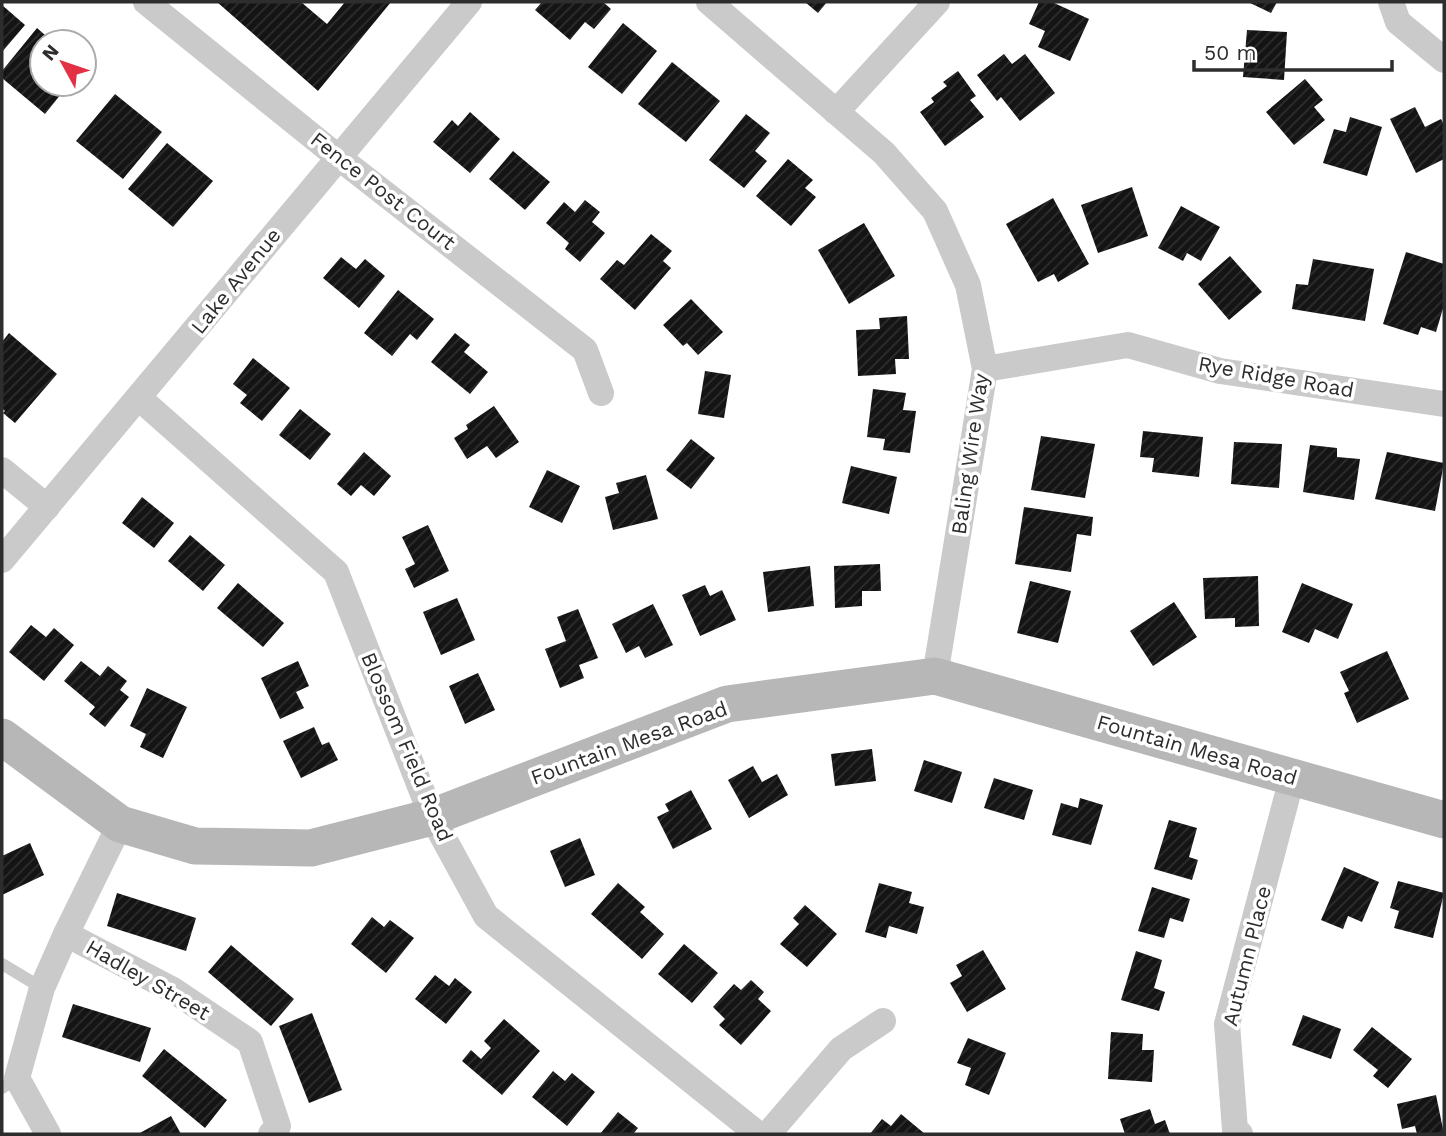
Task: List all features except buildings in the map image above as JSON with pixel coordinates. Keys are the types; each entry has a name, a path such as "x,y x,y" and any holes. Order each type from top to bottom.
{"main road":[{"name":"Fountain Mesa Road","path":"2,737 120,824 195,846 311,848 432,817 727,704 935,676 1444,820"}],"street":[{"name":"Fence Post Court","path":"146,2 338,157 585,350 601,393"},
{"name":"Lake Avenue","path":"2,560 469,2"},
{"name":"Baling Wire Way","path":"709,2 884,153 935,211 968,285 985,369 935,676"},
{"path":"836,112 937,2"},
{"path":"1391,2 1398,22 1444,60"},
{"name":"Rye Ridge Road","path":"985,369 1128,345 1220,371 1444,404"},
{"name":"Blossom Field Road","path":"139,398 335,572 432,817 486,916 758,1134"},
{"path":"2,470 47,507"},
{"name":"Autumn Place","path":"1240,1134 1235,1130 1227,1024 1292,778"},
{"name":"Hadley Street","path":"48,1134 10,1083 42,988 120,824"},
{"name":"Hadley Street","path":"66,934 173,990 250,1042 278,1126 271,1134"},
{"path":"768,1134 841,1049 883,1021"}],"lane":[{"path":"2,964 42,988"}]}
